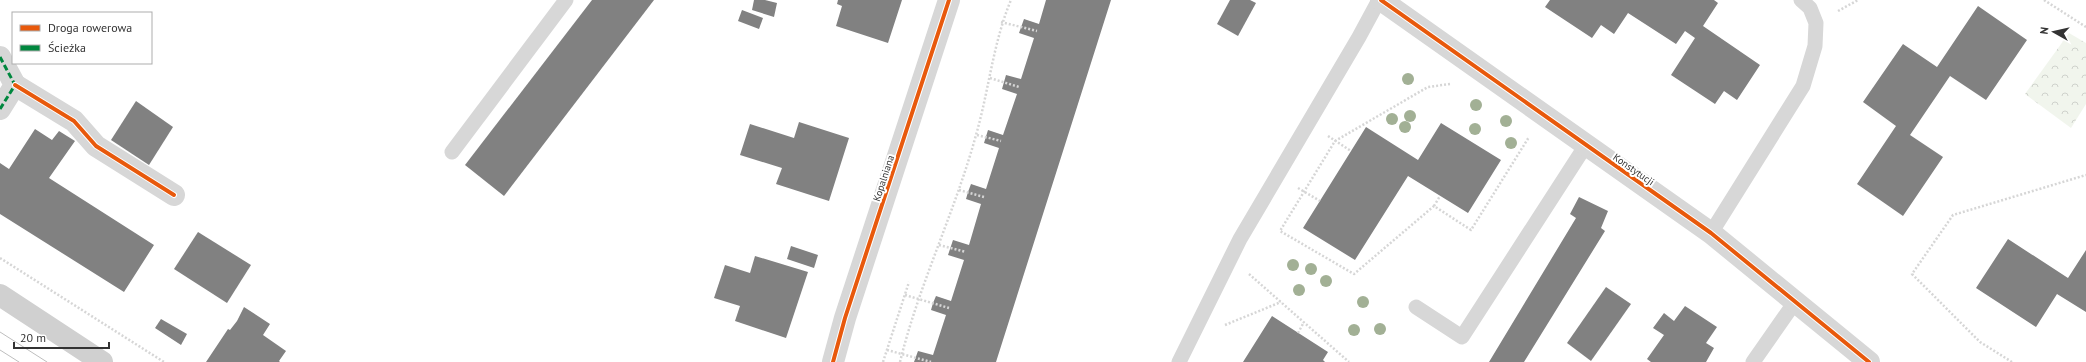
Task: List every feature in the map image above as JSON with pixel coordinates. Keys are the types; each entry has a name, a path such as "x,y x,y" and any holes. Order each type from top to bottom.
{"main road":[{"path":"0,295 102,362"}],"street":[{"name":"Kopalniana","path":"833,362 845,318 949,0"},
{"name":"Konstytucji","path":"1380,0 1711,233 1869,362"},
{"path":"0,57 15,85 74,121 96,146 174,195"},
{"path":"0,109 15,85"}],"lane":[{"path":"452,152 566,0"},
{"path":"1179,362 1231,258 1380,0"},
{"path":"1711,233 1803,86 1816,46 1816,23 1810,8 1801,0"},
{"path":"1416,307 1462,337 1586,145"},
{"path":"1752,362 1795,302"}],"path":[{"path":"900,362 919,299 959,190 977,134 1001,22 1011,0"},
{"path":"2044,0 2086,27"},
{"path":"1001,22 1037,31"},
{"path":"990,78 1019,87"},
{"path":"1440,196 1434,206 1354,274 1280,231 1335,141 1428,87 1451,84"},
{"path":"977,134 1001,141"},
{"path":"1434,206 1471,230 1530,136"},
{"path":"2012,362 1980,342 1912,274 1953,215 2086,175"},
{"path":"959,190 984,197"},
{"path":"939,245 966,252"},
{"path":"0,258 164,362"},
{"path":"1231,258 1349,362"},
{"path":"883,362 909,282"},
{"path":"905,295 948,308"},
{"path":"1190,340 1282,302"},
{"path":"1298,333 1304,322"},
{"path":"888,350 931,362"}],"green space":[{"path":"2069,33 2086,43 2086,104 2071,128 2025,94"}],"building":[{"path":"592,0 654,0 504,196 465,165"},
{"path":"754,0 765,0 777,3 774,17 752,10"},
{"path":"838,0 902,0 888,43 836,26 842,6 837,4"},
{"path":"1046,0 1111,0 996,362 914,362 918,351 933,355 946,315 931,310 933,303 936,296 951,301 964,260 948,255 953,240 969,245 981,204 966,199 968,192 971,184 986,189 999,148 984,143 988,130 1003,135 1017,94 1002,89 1006,75 1021,79 1034,38 1019,33 1024,19 1039,24"},
{"path":"1230,0 1250,0 1256,3 1238,36 1217,24"},
{"path":"1550,0 1714,0 1718,3 1703,26 1760,65 1737,100 1724,91 1715,104 1671,75 1695,38 1685,31 1676,44 1628,13 1614,34 1601,25 1592,38 1545,7"},
{"path":"1978,6 2027,40 1986,100 1950,76 1910,135 1943,157 1903,216 1857,184 1896,126 1863,102 1903,44 1937,67"},
{"path":"742,10 763,18 759,29 738,21"},
{"path":"136,101 173,127 149,165 111,140"},
{"path":"799,122 849,138 829,201 776,184 782,168 740,155 750,124 794,138"},
{"path":"1441,123 1501,160 1468,213 1408,176 1355,260 1303,228 1366,127 1418,160"},
{"path":"35,129 52,140 59,131 75,141 49,178 154,245 124,292 0,214 0,163 9,169"},
{"path":"1579,197 1608,211 1601,228 1605,231 1524,362 1489,362 1576,218 1570,214"},
{"path":"198,232 251,265 227,303 174,269"},
{"path":"2008,239 2068,278 2086,250 2086,312 2057,294 2036,327 1976,288"},
{"path":"791,246 818,255 814,268 787,259"},
{"path":"755,256 808,272 786,338 735,321 740,306 714,298 725,265 750,273"},
{"path":"1606,287 1631,304 1591,361 1567,343"},
{"path":"1685,306 1717,327 1706,343 1714,348 1706,362 1651,362 1647,359 1664,335 1653,328 1664,313 1674,321"},
{"path":"244,307 270,324 263,335 286,351 279,361 280,362 206,362 228,329 230,330 237,321"},
{"path":"1272,316 1328,352 1323,360 1325,362 1243,362"},
{"path":"161,319 187,334 181,345 155,328"}],"tram line":[{"path":"0,332 47,362"},
{"path":"0,350 19,362"}],"marked path":[{"path":"0,57 15,85 0,109"}],"cycle path":[{"path":"833,362 845,318 949,0"},
{"path":"1381,0 1711,233 1869,362"},
{"path":"15,85 74,121 96,146 174,195"}]}
